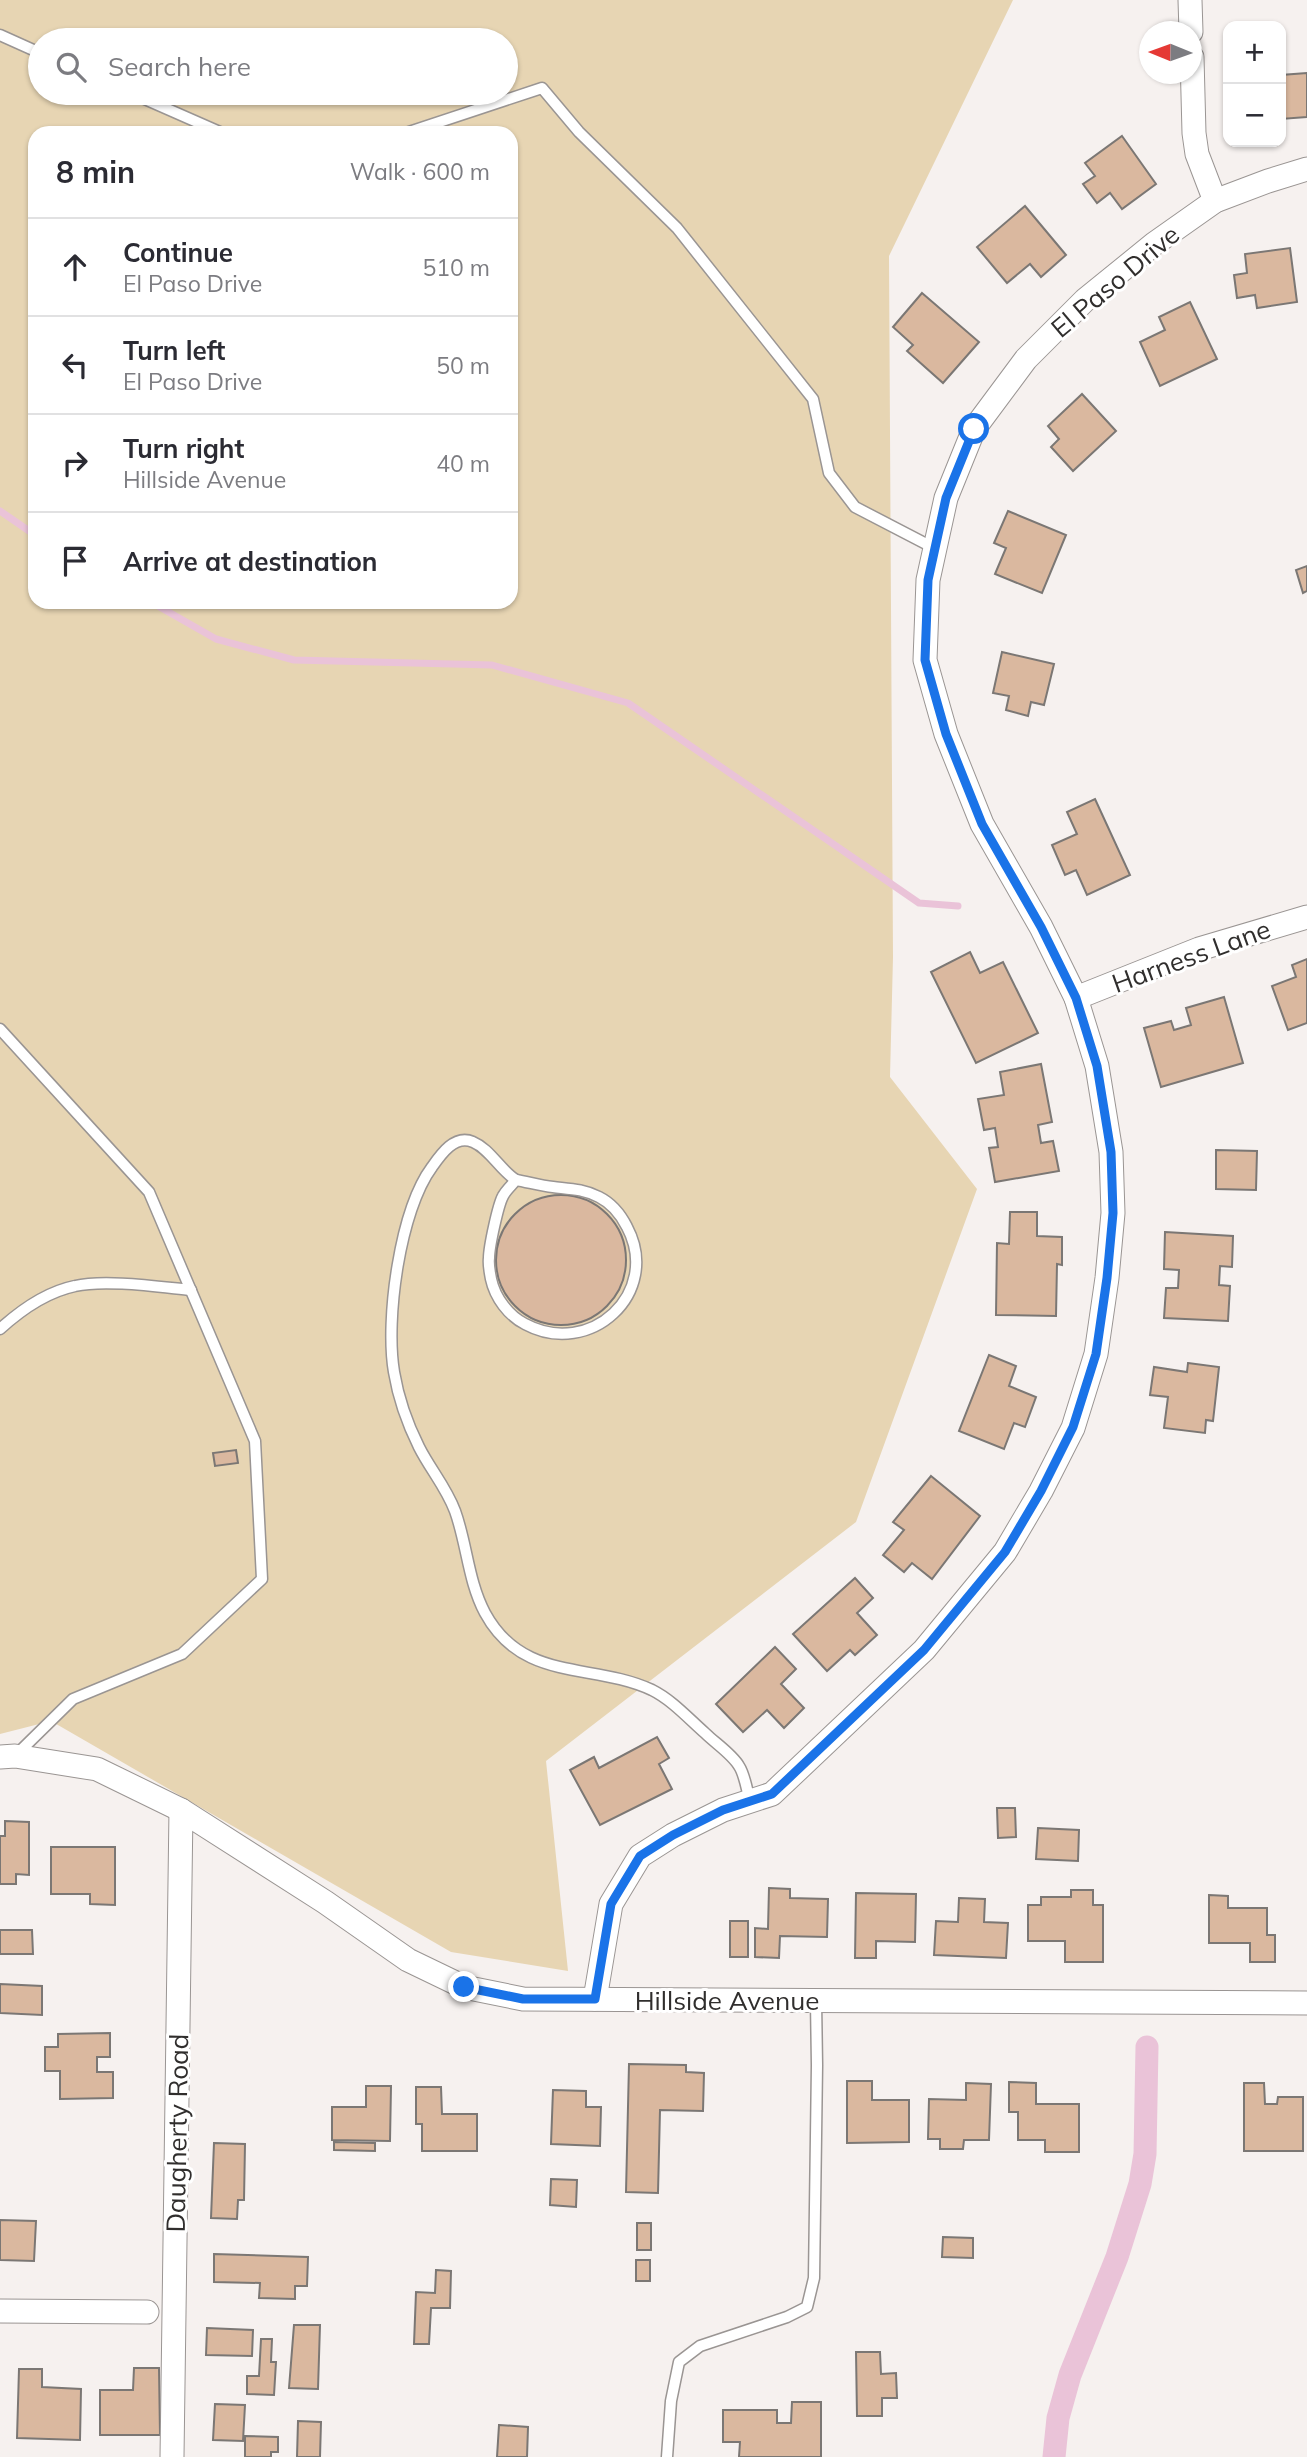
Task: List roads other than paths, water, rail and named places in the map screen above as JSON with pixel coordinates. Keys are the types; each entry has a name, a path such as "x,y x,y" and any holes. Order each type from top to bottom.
{"street":[{"path":"1190,0 1191,21"},
{"path":"1193,84 1195,144 1215,201"},
{"name":"El Paso Drive","path":"595,1999 611,1904 640,1856 723,1810 772,1794 924,1650 1005,1552 1041,1491 1073,1427 1096,1354 1113,1213 1111,1152 1097,1066 1076,998 1041,927 982,824 946,734 925,660 928,580 946,498 974,429 1026,359 1085,300 1154,244 1215,201 1307,169"},
{"name":"Harness Lane","path":"1076,998 1199,949 1307,917"},
{"name":"Hillside Avenue","path":"8,1756 97,1769 181,1810 326,1902 408,1960 464,1987 523,1999 1307,2003"},
{"name":"Daugherty Road","path":"172,2457 181,1810"},
{"path":"0,2311 147,2312"}],"lane":[{"path":"0,35 28,48"},
{"path":"518,96 542,88 579,132 677,228 813,399 829,473 855,507 934,548"},
{"path":"158,105 206,126"},
{"path":"427,126 491,105"},
{"path":"0,1029 149,1192 255,1440 262,1580 182,1654 74,1699 8,1756"},
{"path":"516,1180 502,1197 489,1259 491,1282 501,1303 517,1320 538,1331 560,1335 583,1332 604,1322 621,1307 632,1286 637,1263 633,1238 621,1215 602,1198 578,1188 552,1187 516,1180 485,1150 471,1141 456,1141 442,1152 425,1176 408,1221 397,1272 391,1332 394,1372 405,1411 419,1447 449,1496 456,1513 475,1591 498,1631 514,1648 532,1658 558,1668 652,1690 675,1705 740,1766 750,1801"},
{"path":"0,1329 20,1310 47,1295 77,1285 115,1284 191,1290"},
{"path":"667,2457 671,2401 679,2362 700,2346 787,2317 807,2307 814,2278 816,2001"}],"waterway":[{"path":"0,511 28,530"},
{"path":"163,609 216,639 294,660 492,665 628,703 919,903 958,906"},
{"path":"1054,2457 1058,2418 1070,2375 1117,2257 1140,2184 1145,2154 1147,2047"}]}
